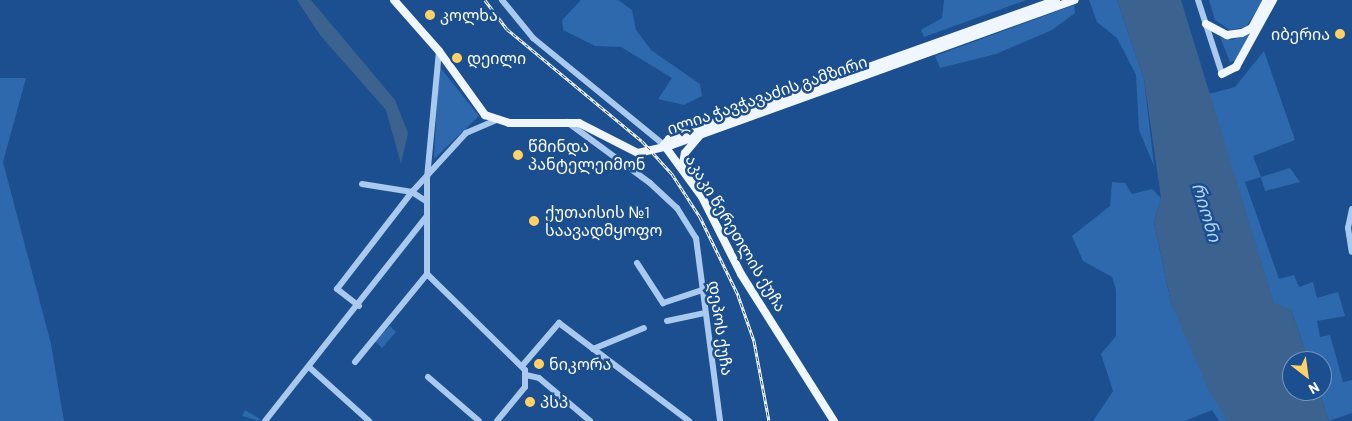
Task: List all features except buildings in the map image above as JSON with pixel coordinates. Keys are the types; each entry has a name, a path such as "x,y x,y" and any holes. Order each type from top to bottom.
{"main road":[{"path":"394,0 439,51 476,104 496,120 567,122 602,132 634,153 664,145"},
{"name":"ილია ჭავჭავაძის გამზირი","path":"664,145 700,135 746,114 1056,0"},
{"name":"ილია ჭავჭავაძის გამზირი","path":"664,145 668,139 746,114 1075,0"},
{"path":"1206,24 1227,35 1242,33 1252,28 1267,0"},
{"path":"1222,74 1236,67 1272,0"},
{"path":"682,168 686,153 700,135"},
{"name":"აკაკი წერეთლის ქუჩა","path":"664,145 682,168 742,274 834,421"}],"street":[{"name":"აკაკი წერეთლის ქუჩა","path":"502,0 533,38 664,145"},
{"path":"1198,0 1222,74"},
{"path":"355,362 427,274 426,201 439,51"},
{"path":"359,306 337,289 412,192 428,178 466,133 496,120"},
{"name":"დეპოს ქუჩა","path":"567,122 657,190 677,208 696,238 704,313 720,421"},
{"path":"362,184 412,192 426,201"},
{"path":"1352,209 1348,228 1352,252"},
{"path":"267,420 359,306 426,217"},
{"path":"637,263 663,303 702,290"},
{"path":"427,274 522,366 526,375 521,394 497,421"},
{"path":"667,321 704,313"},
{"path":"522,366 559,323 689,421"},
{"path":"593,349 644,328"},
{"path":"308,367 370,421"},
{"path":"526,375 539,378 590,421"},
{"path":"428,378 479,421"}],"shaded area":[{"path":"581,0 618,0 632,10 636,30 651,50 700,84 702,96 684,105 658,99 672,78 621,47 595,46 563,30 562,20"},
{"path":"944,0 1026,0 924,37 921,30 942,18"},
{"path":"1089,0 1117,0 1144,79 1154,166 1139,130 1136,75 1117,38 1097,22"},
{"path":"1209,0 1263,0 1246,27 1230,30 1215,20"},
{"path":"1074,5 1075,13 1052,30 996,54 940,68 935,56"},
{"path":"1251,32 1237,60 1230,62 1220,37 1232,40"},
{"path":"1264,51 1295,140 1253,156 1261,177 1245,182 1279,279 1294,275 1299,287 1313,282 1317,298 1338,292 1345,316 1317,321 1320,337 1330,335 1343,382 1352,380 1352,413 1329,421 1322,401 1332,401 1332,351 1305,351 1291,310 1274,304 1209,94 1235,87"},
{"path":"439,66 479,116 434,159"},
{"path":"0,78 26,78 3,162 51,344 64,421 0,421"},
{"path":"1290,168 1300,182 1265,191 1261,177"},
{"path":"1112,182 1125,183 1132,194 1152,189 1161,198 1154,222 1171,303 1227,421 1219,421 1212,410 1185,421 1093,421 1113,391 1101,354 1116,336 1116,290 1112,277 1083,261 1072,236 1110,206"},
{"path":"390,326 396,332 382,348 375,341"},
{"path":"245,410 260,419 259,421 242,416"}],"water":[{"path":"297,0 311,0 395,100 408,133 401,164 386,110 320,35"},
{"name":"რიონი","path":"1117,0 1181,0 1274,303 1291,310 1305,351 1282,351 1282,401 1322,401 1329,421 1227,421 1209,391 1171,303 1154,222 1161,198 1144,79"}],"railway":[{"path":"485,0 507,29 642,141 672,174 700,217 738,295 754,341 769,421"}],"place":[{"name":"კოლხა","path":"430,15"},
{"name":"იბერია","path":"1340,34"},
{"name":"დეილი","path":"457,58"},
{"name":"წმინდა პანტელეიმონ","path":"518,155"},
{"name":"ქუთაისის №1 საავადმყოფო","path":"534,221"},
{"name":"ნიკორა","path":"539,364"},
{"name":"პსპ","path":"530,402"}]}
